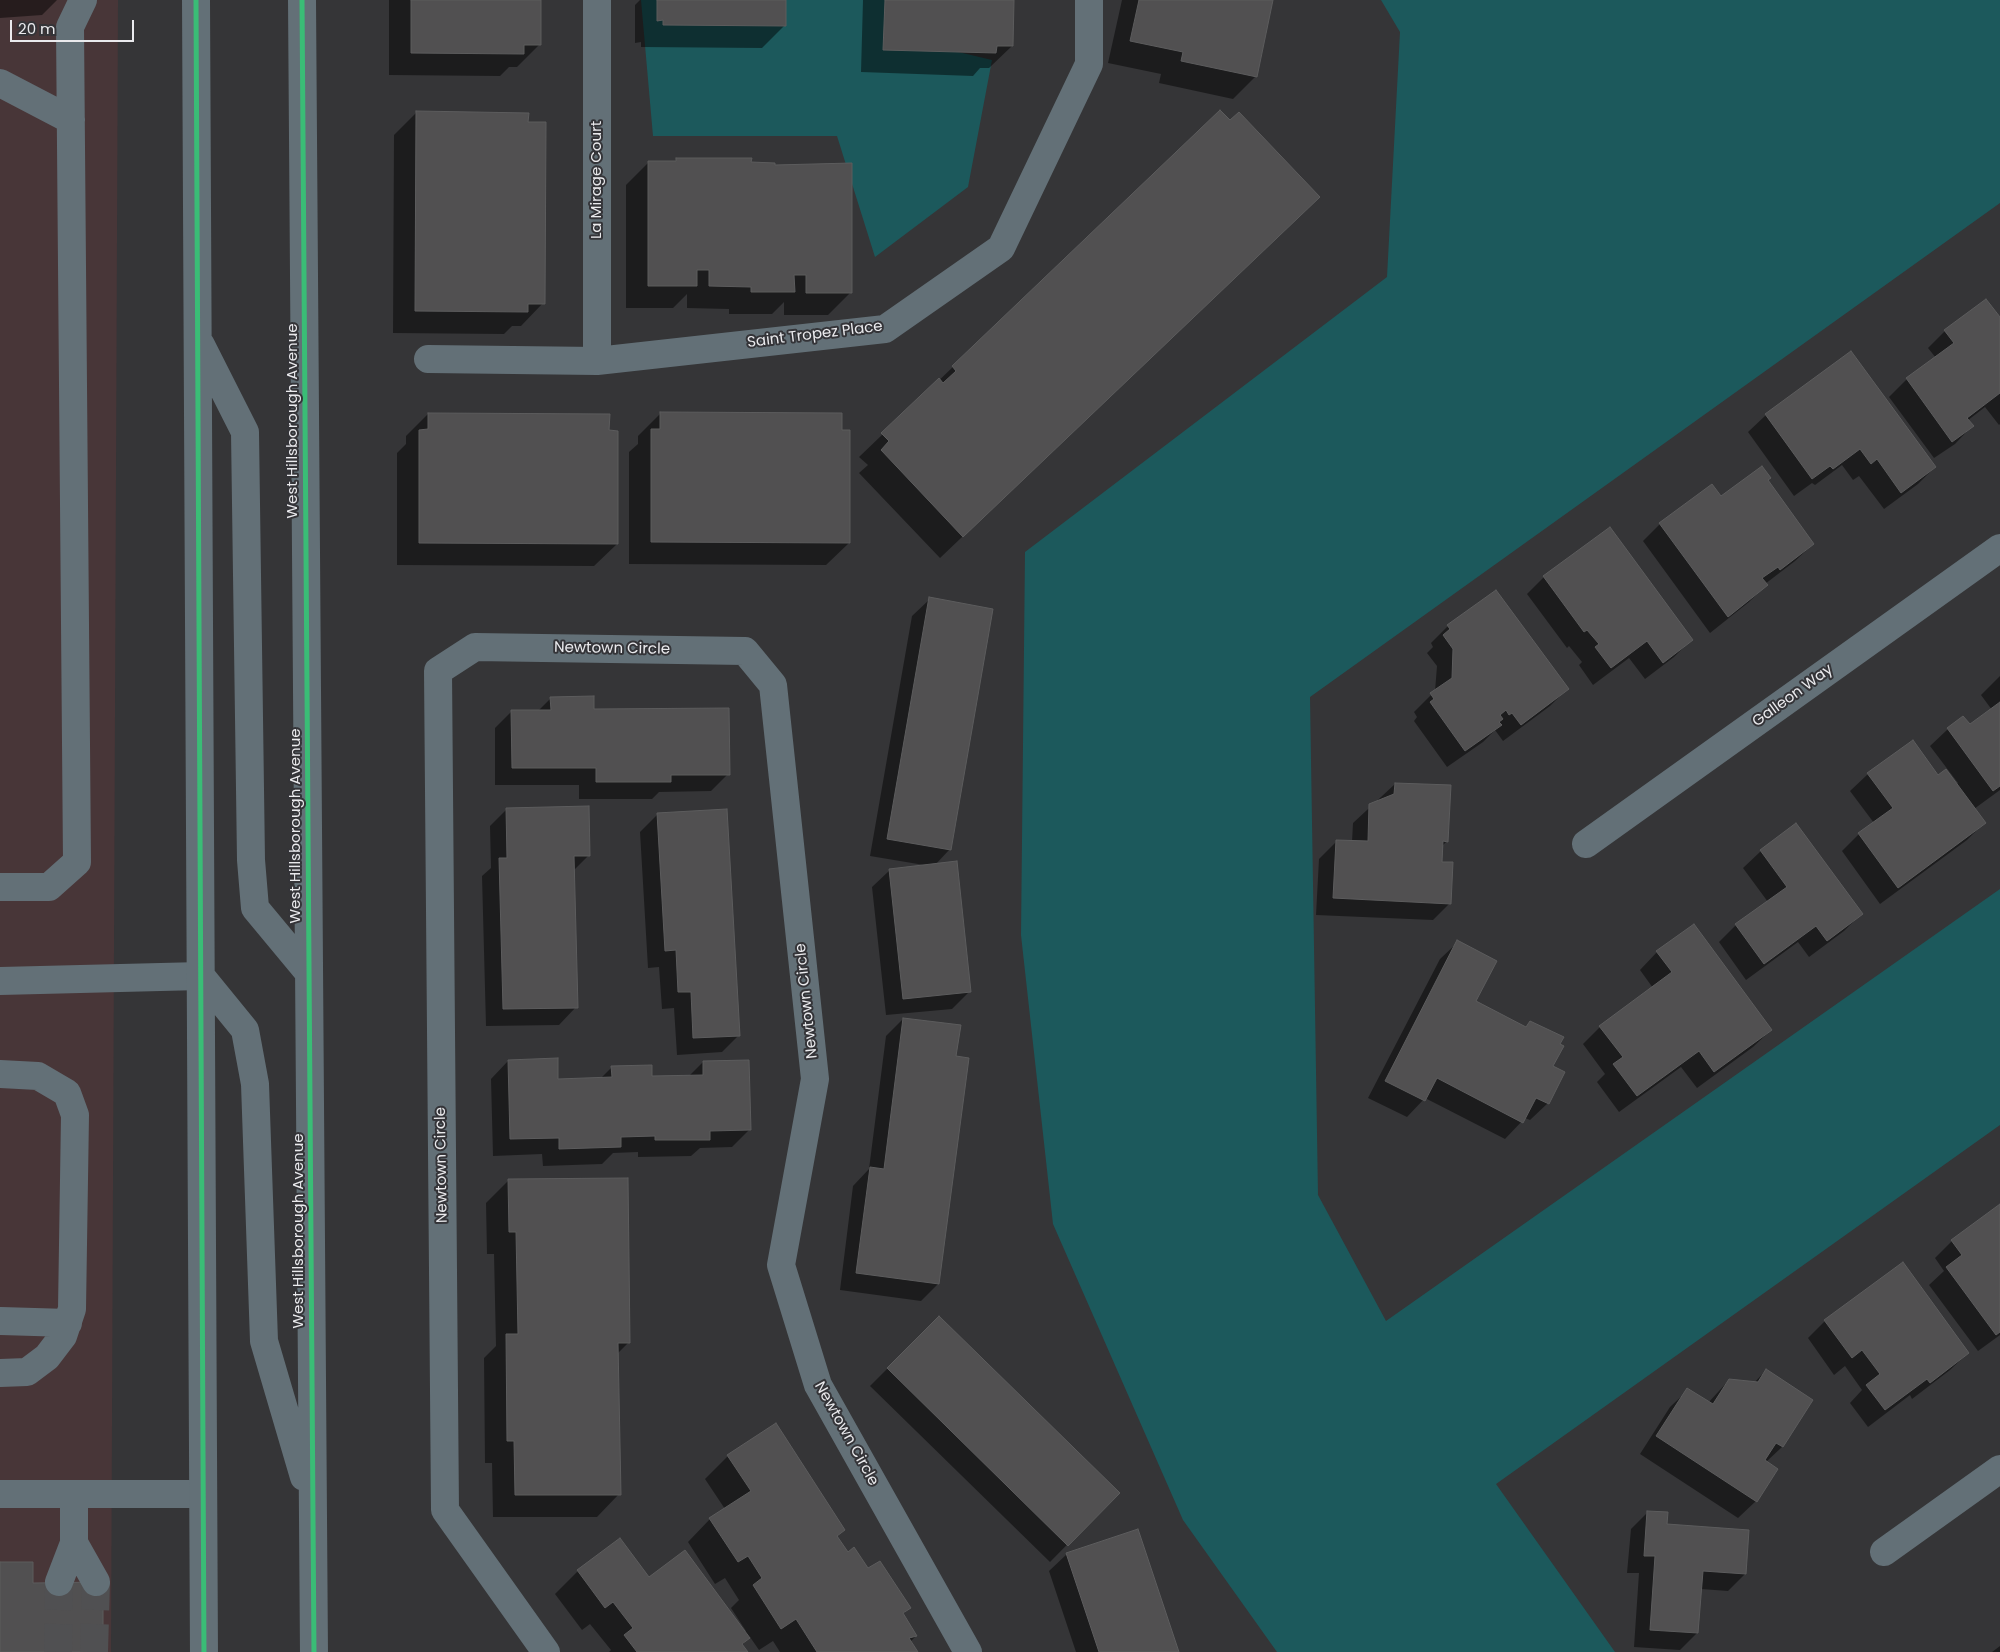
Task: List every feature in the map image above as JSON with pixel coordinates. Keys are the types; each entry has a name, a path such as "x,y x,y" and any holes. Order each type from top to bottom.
{"main road":[{"path":"0,887 49,887 77,862 70,27 83,0"},
{"path":"196,0 204,1652"},
{"name":"West Hillsborough Avenue","path":"302,0 314,1652"},
{"name":"La Mirage Court","path":"597,0 598,360"},
{"name":"Saint Tropez Place","path":"428,359 598,360 885,329 1001,248 1089,64 1089,0"},
{"path":"0,83 71,120"},
{"path":"198,339 245,432 251,860 255,908 309,973"},
{"name":"Galleon Way","path":"1586,844 2000,548"},
{"name":"Newtown Circle","path":"546,1652 445,1510 438,671 475,647 745,651 773,685 815,1078 781,1265 818,1385 968,1652"},
{"path":"0,981 201,976"},
{"path":"201,976 245,1030 255,1084 264,1341 314,1510"},
{"path":"0,1074 38,1076 67,1093 75,1115 72,1309 68,1323 63,1336 47,1357 27,1372 0,1373"},
{"path":"1,1321 68,1323"},
{"path":"1884,1552 2000,1469"},
{"path":"0,1494 203,1494"},
{"path":"59,1582 74,1543 74,1494"},
{"path":"74,1543 96,1582"}],"shaded area":[{"path":"0,0 118,0 111,1652 0,1652"}],"water":[{"path":"641,0 658,0 781,26 783,0 897,0 895,37 992,60 968,187 875,257 837,136 653,136"},
{"path":"1381,0 2000,0 2000,203 1310,697 1318,1195 1386,1321 2000,889 2000,1125 1496,1484 1615,1652 1277,1652 1183,1520 1053,1224 1021,935 1025,552 1387,277 1400,32"}],"building":[{"path":"411,0 541,0 541,45 524,45 524,54 411,53"},
{"path":"657,0 786,0 786,26 663,25 663,20 657,21"},
{"path":"885,0 1014,0 1013,46 997,46 996,53 883,50"},
{"path":"1139,0 1273,0 1257,77 1181,61 1183,52 1130,41"},
{"path":"1220,110 1230,120 1239,112 1320,197 963,537 881,450 889,441 881,433 939,378 943,383 956,371 952,366"},
{"path":"416,111 529,113 528,122 546,122 545,304 528,304 528,312 415,311"},
{"path":"676,158 752,158 751,162 775,163 775,165 852,163 852,293 806,293 806,275 794,275 795,292 751,292 751,287 709,286 709,270 697,270 697,286 648,286 648,161 676,161"},
{"path":"1986,299 2000,317 2000,393 1967,418 1974,426 1952,442 1906,378 1954,343 1944,330"},
{"path":"1851,351 1936,467 1901,493 1877,459 1871,464 1860,449 1833,469 1830,466 1812,479 1765,414"},
{"path":"660,412 842,413 842,430 850,430 850,543 651,542 651,429 660,429"},
{"path":"428,413 610,414 609,430 618,431 618,544 419,543 419,430 428,429"},
{"path":"1762,466 1771,478 1768,480 1814,544 1780,570 1778,567 1762,578 1768,585 1728,617 1659,523 1712,484 1721,496"},
{"path":"1610,527 1693,640 1663,663 1647,641 1611,668 1595,647 1599,644 1587,630 1584,632 1543,576"},
{"path":"1496,590 1569,689 1521,725 1512,713 1509,715 1506,710 1500,715 1503,719 1499,722 1502,725 1465,751 1430,702 1434,699 1430,693 1452,678 1453,649 1443,635 1450,629 1447,625"},
{"path":"929,597 993,609 951,850 887,839"},
{"path":"594,696 594,709 729,708 730,775 671,775 671,782 596,782 596,768 512,768 511,710 551,710 550,697"},
{"path":"2000,702 2000,786 1993,791 1947,728 1963,716 1970,724"},
{"path":"1913,740 1938,775 1946,769 1986,823 1898,888 1858,833 1893,808 1867,773"},
{"path":"1395,783 1451,785 1448,842 1443,841 1442,862 1453,862 1451,904 1333,898 1336,840 1368,841 1369,804 1394,794"},
{"path":"589,806 590,856 574,856 578,1008 503,1009 499,858 507,858 506,808"},
{"path":"727,809 740,1036 693,1038 691,992 678,992 676,950 665,951 657,813"},
{"path":"1796,823 1863,914 1827,941 1816,926 1764,964 1735,924 1787,887 1760,850"},
{"path":"957,861 971,992 903,999 889,869"},
{"path":"1694,924 1772,1030 1714,1072 1699,1051 1637,1096 1613,1064 1623,1057 1599,1026 1672,972 1656,951"},
{"path":"1457,940 1497,961 1476,1001 1526,1027 1530,1021 1564,1037 1560,1044 1564,1046 1553,1066 1565,1072 1549,1104 1536,1098 1523,1123 1437,1078 1425,1101 1385,1081"},
{"path":"903,1018 961,1025 956,1056 969,1058 939,1284 856,1273 870,1167 884,1169"},
{"path":"558,1058 558,1079 612,1077 611,1066 652,1065 652,1076 703,1075 703,1061 749,1060 751,1130 710,1131 710,1140 655,1140 655,1136 621,1137 621,1147 559,1149 559,1138 510,1139 508,1060"},
{"path":"628,1178 630,1343 618,1343 621,1495 515,1495 514,1441 507,1441 506,1334 518,1334 516,1232 509,1232 508,1179"},
{"path":"2000,1204 2000,1332 1996,1335 1946,1267 1962,1255 1951,1240"},
{"path":"1903,1262 1969,1353 1930,1383 1927,1379 1885,1410 1866,1385 1880,1374 1862,1350 1852,1358 1824,1320"},
{"path":"939,1316 1120,1493 1068,1546 887,1368"},
{"path":"1766,1369 1813,1400 1783,1447 1776,1443 1765,1460 1778,1469 1757,1502 1656,1436 1687,1388 1713,1404 1729,1379 1758,1382"},
{"path":"776,1423 845,1530 837,1536 848,1552 854,1547 868,1568 880,1561 911,1608 903,1613 917,1636 909,1638 918,1652 817,1652 796,1619 781,1629 753,1585 762,1578 748,1556 738,1562 709,1518 751,1491 727,1455"},
{"path":"1647,1511 1668,1512 1667,1524 1749,1530 1746,1574 1703,1571 1698,1633 1650,1630 1655,1556 1644,1556"},
{"path":"1138,1529 1179,1652 1099,1652 1066,1553"},
{"path":"620,1538 649,1577 685,1550 750,1638 742,1644 748,1652 637,1652 624,1635 633,1628 613,1602 605,1608 577,1570"},
{"path":"0,1562 33,1562 33,1583 103,1582 103,1652 0,1652"}],"tunnel":[{"path":"58,1652 59,1582"},
{"path":"94,1652 96,1582"}],"cycle path":[{"path":"196,0 204,1652"},
{"path":"302,0 314,1652"}]}
